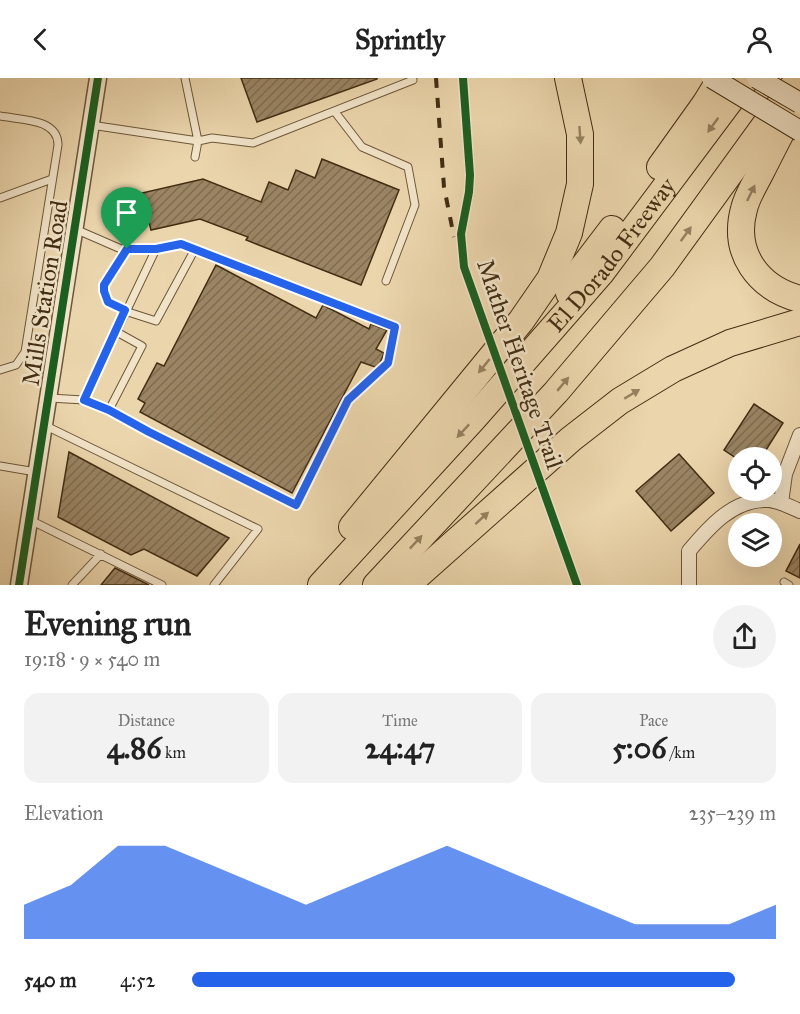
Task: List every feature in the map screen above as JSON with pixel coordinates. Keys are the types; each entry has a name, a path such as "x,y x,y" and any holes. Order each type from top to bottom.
{"highway":[{"path":"305,585 521,321 550,279 569,233 580,184 580,134 568,78"},
{"path":"544,340 583,267 668,157 721,78"},
{"name":"El Dorado Freeway","path":"321,585 544,340 601,273 747,78"},
{"name":"El Dorado Freeway","path":"376,585 556,392 662,267 799,78"},
{"path":"800,97 748,198 742,215 741,234 748,260 756,273 776,290 800,299"},
{"path":"407,585 571,439 620,401 673,369 730,343 800,322"}],"main road":[{"path":"712,78 800,131"},
{"path":"757,78 800,103"}],"street":[{"name":"Mills Station Road","path":"19,585 98,78"},
{"path":"781,503 784,474 800,435"},
{"path":"689,585 689,551 710,526 742,504 769,500 800,511"}],"lane":[{"path":"185,78 198,141 195,157"},
{"path":"91,125 198,141 212,138 253,143 413,80"},
{"path":"335,112 362,147 408,167 415,205 386,281"},
{"path":"0,116 47,125 56,133 58,146 24,352 16,365 0,370"},
{"path":"0,198 52,179"},
{"path":"49,398 84,400 109,410 296,505 348,400 388,363 395,327 181,244 156,249 121,249 75,229"},
{"path":"127,249 104,285 108,302 156,321 195,249"},
{"path":"84,400 156,249"},
{"path":"109,410 142,346 115,331"},
{"path":"44,425 258,529 214,585"},
{"path":"0,466 36,472"},
{"path":"29,519 162,585"},
{"path":"72,585 101,554"}],"building":[{"path":"241,78 377,78 377,79 257,122"},
{"path":"322,159 399,190 361,285 246,240 248,237 200,219 151,230 142,193 203,179 261,202 269,182 288,190 296,170 315,178"},
{"path":"216,265 316,318 323,305 369,329 371,324 387,330 376,349 384,353 380,363 375,367 361,362 292,493 140,412 145,403 138,399 157,363 164,366"},
{"path":"754,404 783,423 768,447 728,447 728,453 724,450"},
{"path":"69,452 229,538 197,576 144,549 131,555 58,517"},
{"path":"679,454 714,493 671,531 636,491"},
{"path":"800,544 800,578 786,571"},
{"path":"115,568 149,585 101,585"}],"railway":[{"path":"436,78 444,187 454,237"}],"cycle path":[{"path":"19,585 98,78"},
{"name":"Mather Heritage Trail","path":"463,78 470,175 461,234 464,267 577,585"}],"route":[{"path":"181,244 395,327 388,363 348,400 296,505 109,410 84,400 125,310 108,302 104,285 127,249 156,249 181,244"}]}
